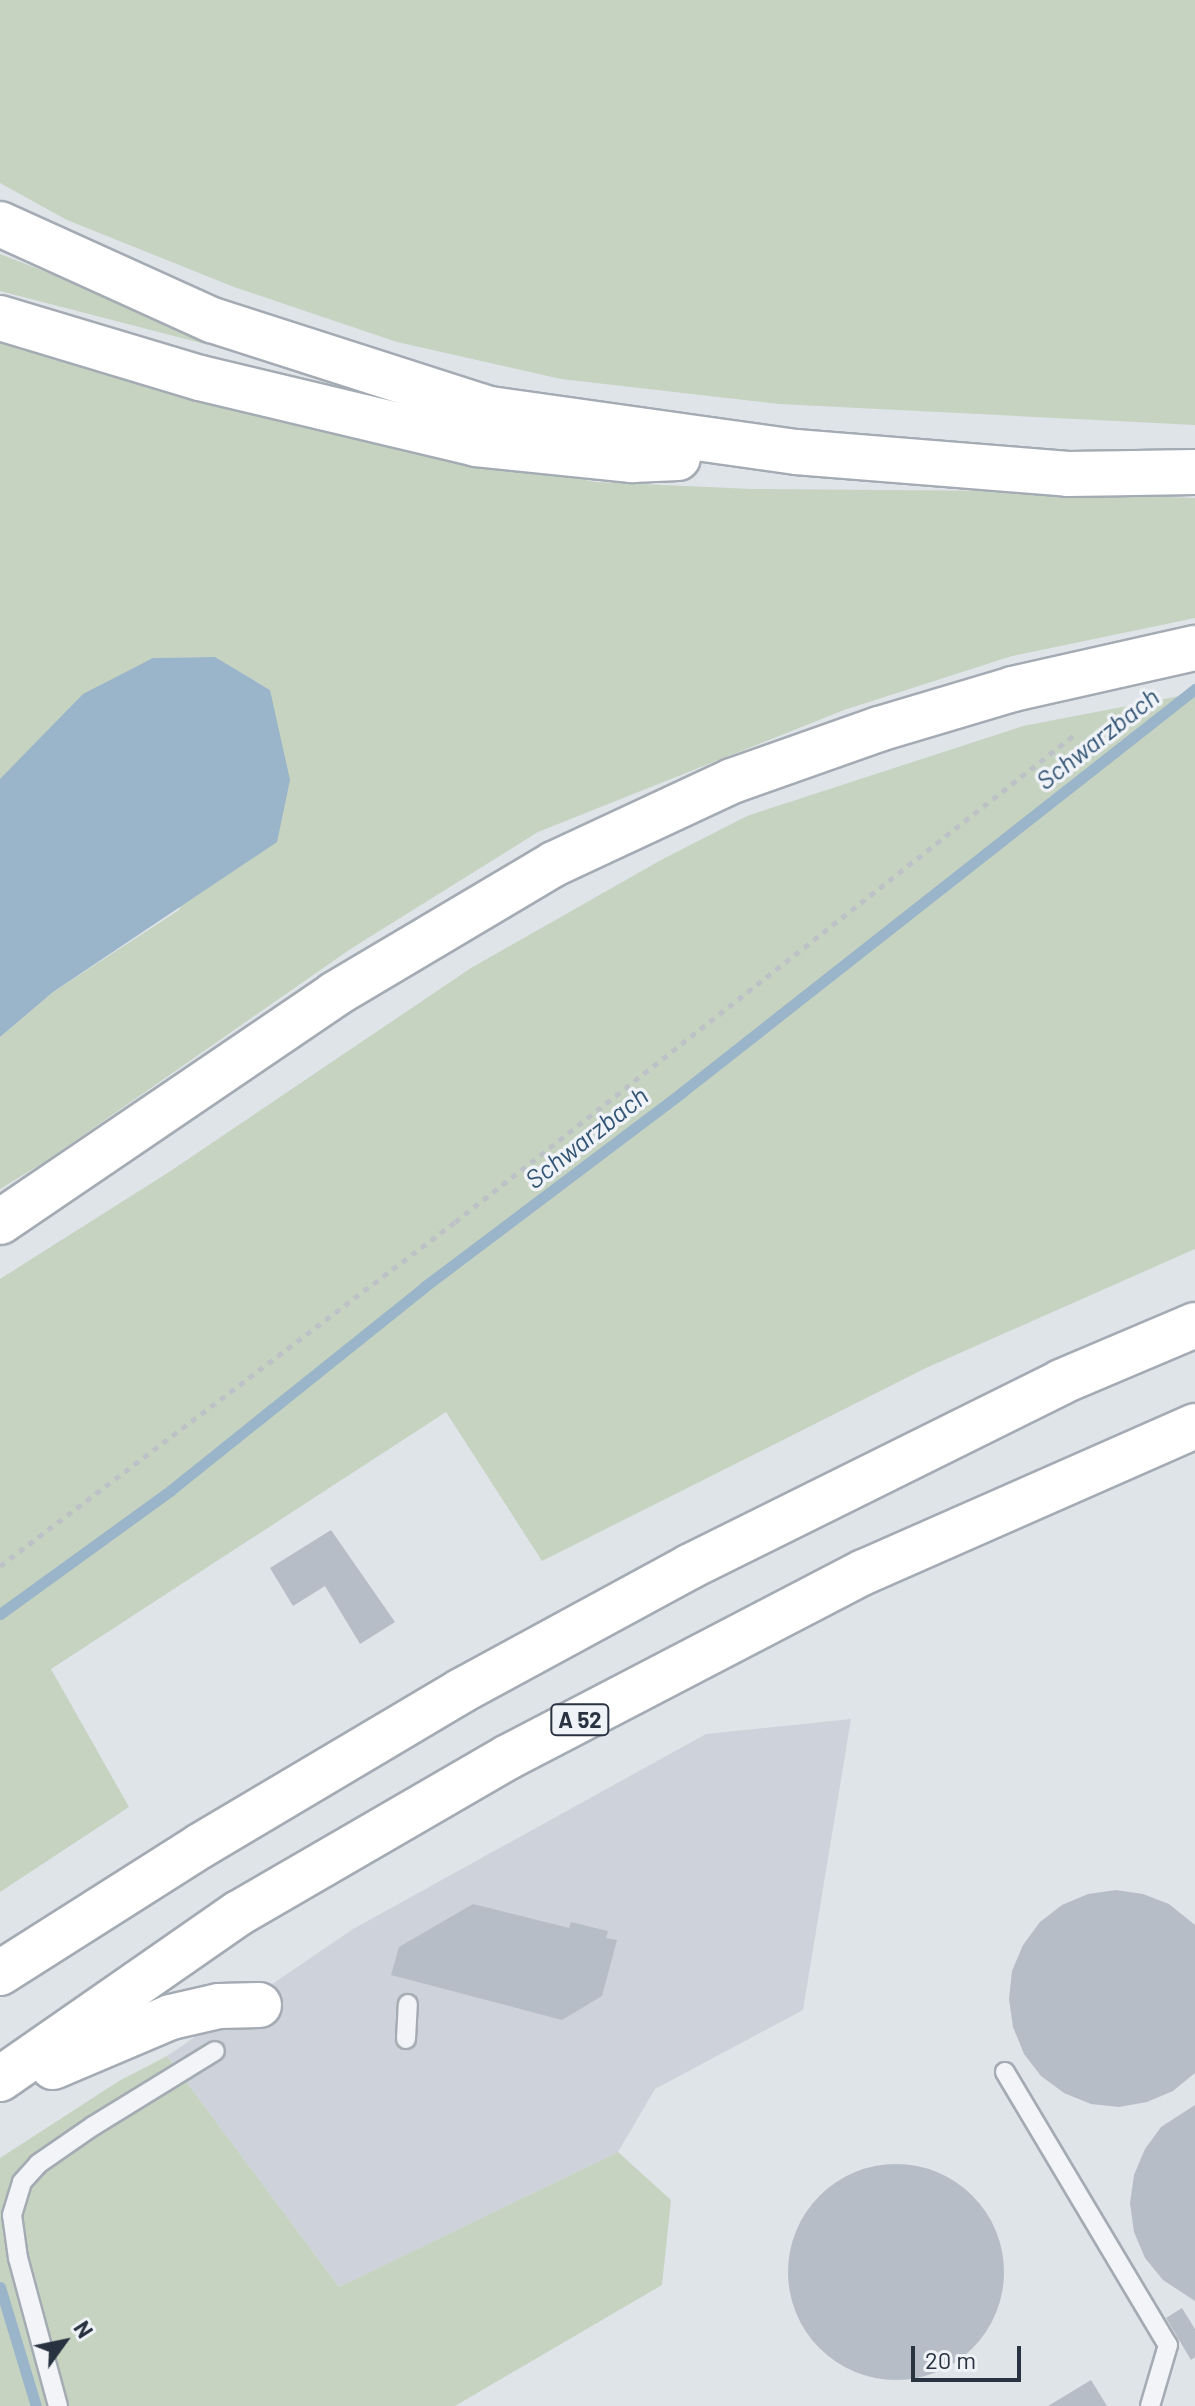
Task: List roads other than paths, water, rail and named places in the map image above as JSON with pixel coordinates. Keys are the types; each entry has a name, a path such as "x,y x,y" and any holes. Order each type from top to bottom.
{"highway":[{"path":"0,224 212,320 490,409 796,452 1068,474 1195,472"},
{"path":"0,318 200,378 476,444 632,460 796,452"},
{"path":"0,1222 335,994 554,864 732,781 879,729 1013,689 1195,648"},
{"path":"0,1973 200,1846 383,1738 689,1567 1061,1382 1195,1325"},
{"name":"A 52","path":"1,2093 239,1913 508,1757 864,1572 1195,1426"},
{"path":"1,2093 66,2059 171,2017 219,2006 259,2005"}],"lane":[{"path":"406,2039 408,2004"},
{"path":"58,2406 18,2258 12,2215 22,2182 38,2164 93,2126 215,2051"},
{"path":"1005,2072 1168,2345 1150,2406"}],"water":[{"path":"215,657 270,690 290,780 277,842 53,992 0,1037 0,779 83,694 153,658"}],"waterway":[{"name":"Schwarzbach","path":"0,1614 171,1490 424,1287 681,1093 1195,689"},
{"path":"0,2287 36,2406"}]}
